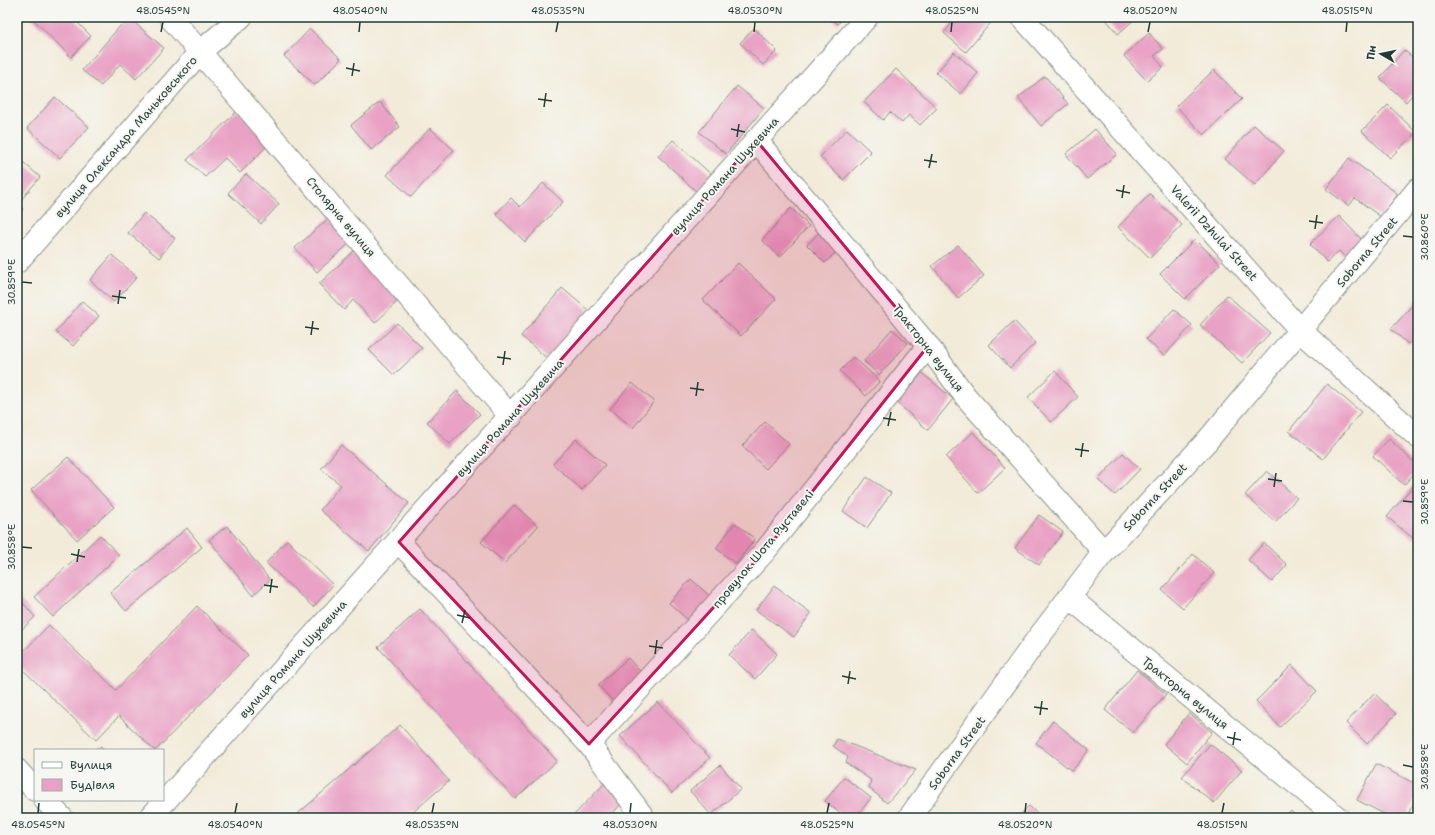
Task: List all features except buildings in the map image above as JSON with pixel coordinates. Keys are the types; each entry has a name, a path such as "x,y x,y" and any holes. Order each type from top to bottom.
{"street":[{"name":"Столярна вулиця","path":"170,17 511,417"},
{"name":"вулиця Олександра Маньковського","path":"17,262 200,52 241,17"},
{"name":"вулиця Романа Шухевича","path":"150,818 511,417 867,17"},
{"name":"Valerii Dzhulai Street","path":"1022,17 1301,331 1418,438"},
{"name":"Тракторна вулиця","path":"756,140 928,346 966,397 1104,552"},
{"name":"Soborna Street","path":"910,818 1036,642 1104,552 1207,441 1301,331 1418,189"},
{"name":"провулок Шота Руставелі","path":"589,744 765,550 928,346"},
{"path":"399,542 589,744 644,818"},
{"name":"Тракторна вулиця","path":"1070,598 1338,818"},
{"path":"17,770 34,789"},
{"path":"45,801 62,818"}],"highlighted area":[{"path":"756,140 928,346 765,551 589,744 399,542"}]}
